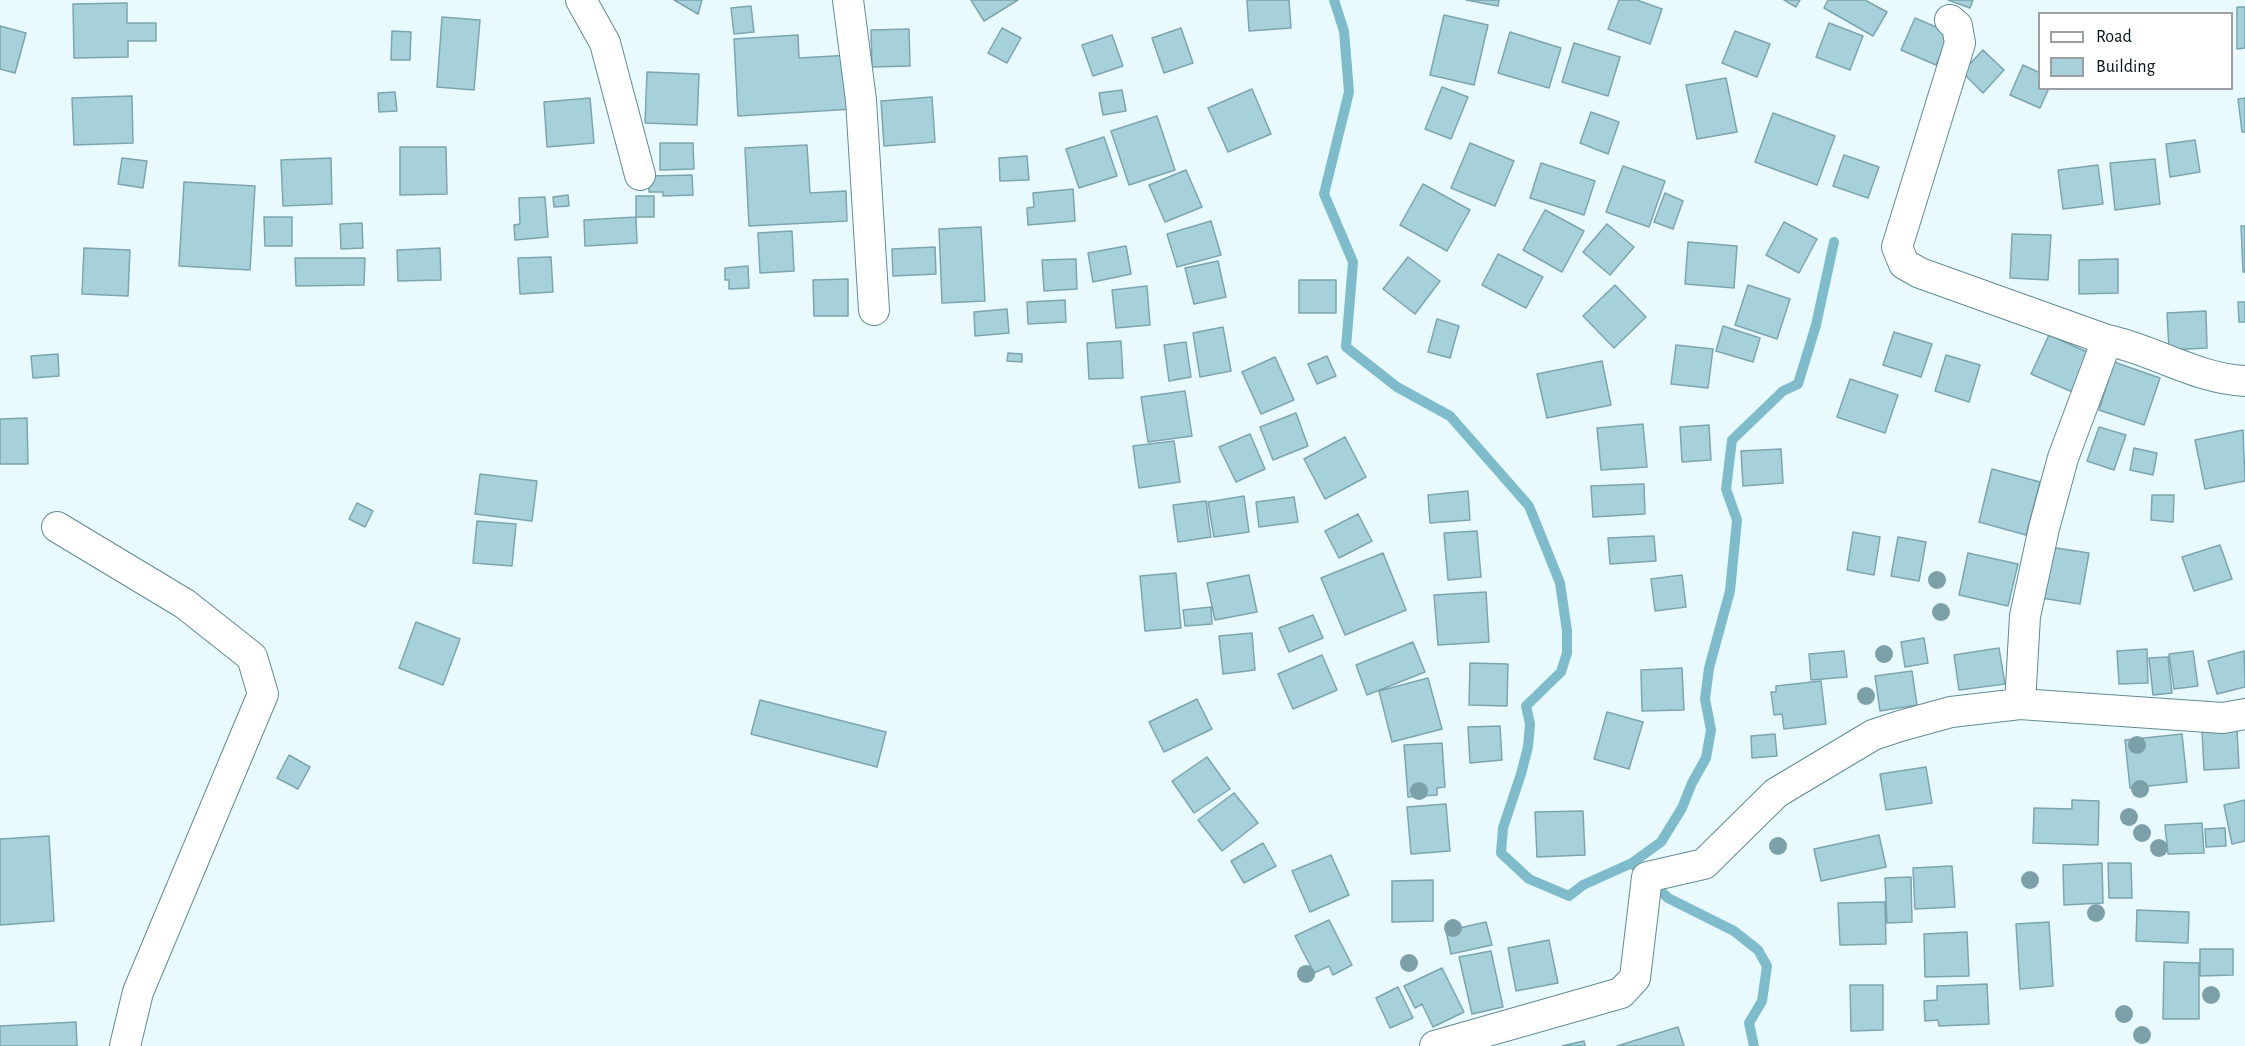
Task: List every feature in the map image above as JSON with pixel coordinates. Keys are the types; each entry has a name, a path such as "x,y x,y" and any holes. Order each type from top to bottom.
{"street":[{"path":"581,0 605,43 640,175"},
{"path":"848,0 861,100 874,310"},
{"path":"1950,20 1957,26 1960,43 1898,247 1904,264 1920,273 2107,340 2131,345 2223,380 2245,381"},
{"path":"2020,705 2025,616 2044,528 2063,458 2107,340"},
{"path":"57,527 185,604 252,657 263,694 138,992 125,1046"},
{"path":"1435,1046 1622,993 1635,978 1647,877 1704,864 1776,793 1873,735 1952,712 2020,705 2223,718 2245,714"}],"building":[{"path":"674,0 702,0 698,14"},
{"path":"971,0 1018,0 984,21"},
{"path":"1247,0 1289,0 1291,28 1249,31"},
{"path":"1466,0 1499,0 1498,6"},
{"path":"1619,0 1637,0 1662,9 1650,44 1608,29"},
{"path":"1784,0 1800,0 1796,7"},
{"path":"1828,0 1865,0 1887,12 1873,36 1824,8"},
{"path":"1948,0 1973,0 1970,8"},
{"path":"127,3 127,23 156,23 156,41 128,41 128,57 74,58 73,4"},
{"path":"751,6 754,32 734,34 731,8"},
{"path":"2237,7 2245,7 2245,48 2237,49"},
{"path":"1444,15 1488,25 1474,85 1430,75"},
{"path":"442,17 480,20 474,90 437,87"},
{"path":"1915,18 1950,33 1936,65 1901,50"},
{"path":"1829,23 1863,36 1850,70 1816,57"},
{"path":"0,26 26,33 15,73 0,69"},
{"path":"1002,28 1021,38 1007,63 988,53"},
{"path":"1181,28 1193,63 1164,73 1152,38"},
{"path":"909,29 910,66 872,67 871,30"},
{"path":"392,31 411,32 410,60 391,60"},
{"path":"1735,31 1770,44 1757,77 1722,63"},
{"path":"1510,32 1561,48 1549,88 1498,73"},
{"path":"798,35 799,58 851,55 854,109 738,116 734,39"},
{"path":"1112,35 1123,66 1093,76 1082,45"},
{"path":"1574,43 1620,57 1608,96 1562,82"},
{"path":"1983,50 2004,70 1983,93 1962,72"},
{"path":"2023,65 2038,72 2038,90 2048,90 2040,108 2010,95"},
{"path":"647,72 699,74 697,125 645,123"},
{"path":"1726,78 1737,132 1697,139 1686,85"},
{"path":"1442,87 1468,97 1451,139 1425,129"},
{"path":"1252,89 1271,134 1228,152 1208,108"},
{"path":"1122,90 1126,111 1103,115 1099,93"},
{"path":"395,92 397,111 379,112 378,93"},
{"path":"132,96 133,143 74,145 72,98"},
{"path":"932,97 935,142 884,146 881,101"},
{"path":"590,98 594,143 547,147 544,102"},
{"path":"2245,98 2245,132 2242,132 2238,99"},
{"path":"1591,112 1619,122 1608,154 1580,143"},
{"path":"1773,113 1835,136 1817,185 1755,162"},
{"path":"1157,116 1175,170 1129,185 1111,131"},
{"path":"1104,137 1117,176 1079,188 1066,149"},
{"path":"2195,140 2200,172 2170,177 2166,144"},
{"path":"660,143 693,143 694,169 660,170"},
{"path":"1470,143 1514,161 1495,206 1451,188"},
{"path":"807,145 810,193 846,191 847,221 749,226 745,148"},
{"path":"400,147 446,147 447,194 400,195"},
{"path":"1844,155 1879,167 1868,198 1833,186"},
{"path":"1027,156 1029,180 1000,181 999,158"},
{"path":"122,158 147,161 143,188 118,184"},
{"path":"331,158 332,204 283,206 281,160"},
{"path":"2155,159 2160,204 2115,210 2110,163"},
{"path":"1541,163 1595,181 1584,215 1530,198"},
{"path":"2098,165 2103,204 2063,209 2058,170"},
{"path":"1623,166 1665,181 1649,227 1606,212"},
{"path":"1186,170 1202,207 1165,222 1149,185"},
{"path":"692,175 693,195 663,196 663,192 649,192 649,176"},
{"path":"184,182 255,186 250,270 179,266"},
{"path":"1423,184 1470,210 1447,251 1400,225"},
{"path":"1073,189 1075,221 1028,225 1027,208 1034,207 1033,193"},
{"path":"1665,193 1683,201 1673,229 1654,222"},
{"path":"568,195 569,206 554,207 553,197"},
{"path":"636,196 654,196 654,217 636,217"},
{"path":"545,197 548,237 515,240 514,225 520,224 519,198"},
{"path":"1545,210 1584,231 1562,272 1523,250"},
{"path":"264,217 292,217 292,246 265,246"},
{"path":"636,217 637,243 585,246 584,220"},
{"path":"1211,221 1221,255 1177,267 1167,234"},
{"path":"1784,222 1817,239 1799,273 1766,255"},
{"path":"362,223 363,248 341,249 340,224"},
{"path":"1607,224 1634,247 1610,275 1583,252"},
{"path":"2241,226 2245,226 2245,272 2243,272"},
{"path":"981,227 985,301 942,303 939,229"},
{"path":"792,231 794,271 760,273 758,233"},
{"path":"2012,234 2051,235 2048,280 2010,278"},
{"path":"1688,242 1737,246 1734,288 1685,284"},
{"path":"1126,246 1131,274 1093,282 1088,253"},
{"path":"935,247 936,274 893,276 892,249"},
{"path":"84,248 130,250 128,296 82,294"},
{"path":"440,248 441,280 398,281 397,250"},
{"path":"1498,254 1543,277 1526,308 1482,285"},
{"path":"551,257 553,292 520,294 518,258"},
{"path":"1408,257 1440,281 1415,314 1383,289"},
{"path":"295,258 365,258 364,285 296,286"},
{"path":"1076,259 1077,289 1044,291 1042,260"},
{"path":"2118,259 2118,293 2079,294 2079,260"},
{"path":"1218,261 1226,297 1194,304 1185,268"},
{"path":"748,266 749,288 729,289 729,280 725,280 725,268"},
{"path":"848,279 848,316 814,316 813,280"},
{"path":"1299,280 1336,280 1336,313 1299,313"},
{"path":"1615,285 1646,317 1614,348 1583,316"},
{"path":"1748,285 1790,299 1777,339 1735,325"},
{"path":"1147,286 1150,325 1116,328 1112,290"},
{"path":"1065,300 1066,322 1028,324 1027,302"},
{"path":"2238,302 2245,302 2245,322 2239,322"},
{"path":"1007,309 1009,333 975,336 974,312"},
{"path":"2206,311 2207,348 2169,350 2167,313"},
{"path":"1437,319 1459,326 1450,358 1428,352"},
{"path":"1723,326 1760,338 1753,362 1716,351"},
{"path":"1223,327 1231,371 1200,377 1193,333"},
{"path":"1894,332 1932,344 1921,377 1883,365"},
{"path":"2049,335 2094,355 2077,394 2031,374"},
{"path":"1121,341 1123,378 1089,379 1087,343"},
{"path":"1186,342 1191,377 1169,381 1164,345"},
{"path":"1676,345 1713,349 1708,388 1671,384"},
{"path":"1008,353 1022,354 1022,362 1007,361"},
{"path":"58,354 59,376 33,378 31,356"},
{"path":"1946,355 1980,365 1969,402 1935,391"},
{"path":"1327,356 1336,376 1317,384 1308,364"},
{"path":"1275,357 1294,400 1261,414 1242,372"},
{"path":"1602,361 1611,405 1547,418 1537,374"},
{"path":"2114,362 2160,378 2144,425 2099,410"},
{"path":"1850,379 1898,395 1885,433 1837,417"},
{"path":"1185,391 1192,436 1148,442 1141,397"},
{"path":"1296,413 1308,446 1273,460 1260,427"},
{"path":"27,418 28,464 0,464 0,419"},
{"path":"1643,424 1647,467 1601,470 1597,428"},
{"path":"1709,425 1711,460 1682,462 1680,427"},
{"path":"2099,427 2126,435 2114,470 2087,461"},
{"path":"2243,430 2245,481 2205,489 2195,440"},
{"path":"1250,434 1265,469 1236,482 1219,447"},
{"path":"1345,437 1366,477 1325,499 1304,459"},
{"path":"1174,441 1180,482 1139,488 1133,446"},
{"path":"2134,448 2157,453 2153,475 2130,470"},
{"path":"1781,449 1783,483 1743,486 1741,451"},
{"path":"1992,469 2040,482 2026,535 1979,522"},
{"path":"480,474 537,481 532,521 475,514"},
{"path":"1644,484 1645,514 1593,517 1591,486"},
{"path":"1468,491 1470,520 1430,523 1428,495"},
{"path":"2152,495 2174,495 2173,522 2151,520"},
{"path":"1244,496 1249,532 1214,537 1208,502"},
{"path":"1294,497 1298,522 1259,527 1256,502"},
{"path":"1206,501 1211,537 1178,542 1173,505"},
{"path":"357,503 373,511 365,527 349,519"},
{"path":"1358,514 1372,541 1339,558 1325,531"},
{"path":"477,521 516,524 512,566 473,563"},
{"path":"1477,531 1481,577 1448,580 1444,533"},
{"path":"1853,532 1880,537 1874,575 1847,570"},
{"path":"1654,536 1656,561 1610,564 1608,538"},
{"path":"1898,537 1926,542 1919,581 1891,576"},
{"path":"2220,545 2232,579 2194,591 2182,557"},
{"path":"2050,547 2089,553 2080,604 2041,598"},
{"path":"1383,553 1406,610 1345,635 1321,578"},
{"path":"1968,553 2018,564 2008,606 1959,595"},
{"path":"1176,573 1181,628 1145,631 1140,576"},
{"path":"1249,575 1257,612 1215,620 1207,583"},
{"path":"1682,575 1686,607 1655,611 1651,579"},
{"path":"1486,592 1489,642 1438,645 1434,595"},
{"path":"1211,607 1212,624 1185,626 1183,610"},
{"path":"1313,615 1323,638 1289,652 1279,628"},
{"path":"416,622 460,639 443,685 399,668"},
{"path":"1252,633 1255,670 1223,674 1219,636"},
{"path":"1924,638 1928,663 1905,667 1901,642"},
{"path":"1413,642 1425,672 1367,695 1356,665"},
{"path":"1999,648 2005,684 1959,690 1954,655"},
{"path":"2147,649 2148,683 2119,684 2117,651"},
{"path":"1844,651 1847,677 1811,680 1809,654"},
{"path":"2193,651 2198,686 2174,689 2169,654"},
{"path":"2244,651 2245,687 2217,694 2208,661"},
{"path":"1322,655 1337,690 1293,709 1278,674"},
{"path":"2168,657 2172,693 2153,695 2149,658"},
{"path":"1470,663 1508,664 1507,706 1469,705"},
{"path":"1682,668 1684,710 1642,711 1641,670"},
{"path":"1912,671 1917,705 1880,711 1875,676"},
{"path":"1428,678 1442,729 1392,742 1379,691"},
{"path":"1821,681 1826,724 1784,729 1782,714 1774,715 1771,692 1776,692 1776,686"},
{"path":"1197,699 1212,729 1164,752 1149,722"},
{"path":"760,700 886,732 877,767 751,734"},
{"path":"1607,712 1643,722 1629,769 1594,759"},
{"path":"1500,726 1502,760 1470,763 1468,727"},
{"path":"2237,729 2239,768 2204,770 2202,731"},
{"path":"1775,734 1777,756 1752,758 1751,736"},
{"path":"2182,734 2187,782 2130,788 2125,740"},
{"path":"1442,743 1445,787 1437,788 1437,795 1408,797 1404,745"},
{"path":"289,755 310,767 298,789 277,778"},
{"path":"1207,757 1230,789 1194,813 1172,781"},
{"path":"1926,767 1932,803 1886,810 1880,774"},
{"path":"1234,793 1258,823 1222,851 1198,820"},
{"path":"2072,800 2099,801 2098,845 2033,843 2034,808 2072,809"},
{"path":"2245,800 2245,841 2232,844 2224,805"},
{"path":"1446,804 1450,851 1411,854 1407,807"},
{"path":"1583,811 1585,855 1537,857 1535,812"},
{"path":"2202,823 2204,853 2168,854 2165,825"},
{"path":"2225,828 2226,846 2206,847 2205,829"},
{"path":"1879,835 1886,867 1821,881 1814,849"},
{"path":"49,836 54,921 0,925 0,839"},
{"path":"1263,843 1276,866 1244,883 1231,861"},
{"path":"1331,855 1349,895 1310,912 1292,871"},
{"path":"2102,863 2103,903 2064,905 2063,865"},
{"path":"2108,863 2131,863 2132,898 2109,898"},
{"path":"1952,866 1955,907 1915,909 1913,868"},
{"path":"1911,877 1912,922 1887,923 1885,878"},
{"path":"1433,880 1433,921 1392,922 1392,881"},
{"path":"1885,902 1886,944 1840,945 1838,903"},
{"path":"2137,910 2189,912 2188,943 2136,941"},
{"path":"1329,920 1352,965 1333,975 1329,966 1314,973 1295,936"},
{"path":"1486,922 1492,945 1451,954 1446,931"},
{"path":"2049,922 2053,986 2020,989 2016,924"},
{"path":"1967,932 1969,976 1925,977 1924,934"},
{"path":"1549,940 1558,983 1516,991 1508,948"},
{"path":"2200,949 2233,949 2233,975 2200,976"},
{"path":"1491,951 1503,1007 1472,1014 1459,957"},
{"path":"2164,962 2199,963 2199,1019 2163,1019"},
{"path":"1442,968 1464,1012 1433,1027 1422,1004 1415,1008 1404,986"},
{"path":"1987,984 1989,1024 1939,1026 1938,1020 1925,1021 1924,1001 1937,1000 1937,986"},
{"path":"1850,985 1883,985 1883,1030 1851,1031"},
{"path":"1398,987 1413,1018 1390,1028 1376,998"},
{"path":"76,1022 77,1046 0,1046 0,1026"},
{"path":"1678,1027 1684,1046 1617,1046"},
{"path":"1584,1041 1585,1046 1562,1046"}],"waterway":[{"path":"1334,0 1344,31 1349,92 1324,194 1353,262 1346,347 1397,387 1450,416 1529,506 1560,583 1567,631 1567,653 1561,672 1526,706 1530,724 1528,747 1503,828 1501,853 1529,879 1569,896 1583,885 1632,863"},
{"path":"1636,867 1632,863 1661,842 1682,808 1692,783 1706,758 1711,730 1705,699 1709,668 1730,591 1737,520 1726,489 1732,440 1783,391 1798,384 1816,325 1834,242"},
{"path":"1651,882 1668,898 1734,931 1758,950 1767,966 1762,1001 1749,1023 1754,1046"}]}
